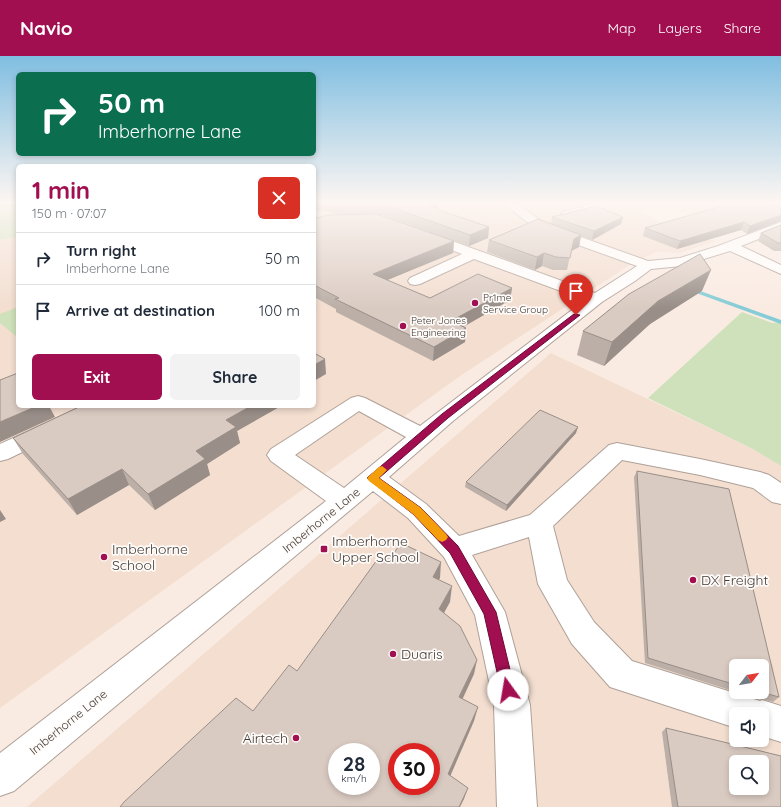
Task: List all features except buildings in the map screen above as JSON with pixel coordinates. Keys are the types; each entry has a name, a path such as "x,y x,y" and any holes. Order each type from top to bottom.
{"street":[{"path":"431,238 596,299"},
{"path":"569,238 647,265 680,262 750,238"},
{"path":"730,246 781,270"},
{"path":"415,281 474,254"},
{"name":"Imberhorne Lane","path":"0,777 344,501 445,416 596,299 630,278 647,265"},
{"path":"344,501 279,455 358,402 422,436"},
{"path":"0,452 96,408"},
{"path":"454,549 539,523 618,451 700,467 760,481 781,495"},
{"path":"372,478 417,511 454,549 490,612 512,705 517,807"},
{"path":"539,523 553,584 583,633 622,675 729,708"},
{"path":"769,720 781,724"}],"shaded area":[{"name":"Imberhorne School","path":"16,238 16,408 316,408 316,238 706,238 715,241 680,253 656,252 628,266 460,376 0,708 0,240"},
{"path":"551,353 753,449 781,466 781,807 27,807"}],"green space":[{"path":"0,238 12,238 0,240"},
{"path":"16,308 16,336 0,323 0,314"},
{"path":"742,312 772,323 781,322 781,466 753,449 648,398"}],"waterway":[{"path":"690,289 781,322"}],"slow traffic":[{"path":"382,470 372,478 417,511 442,537"}],"place":[{"name":"Pr1me Service Group","path":"475,303"},
{"name":"Peter Jones Engineering","path":"403,326"},
{"name":"Imberhorne Upper School","path":"324,549"},
{"name":"Imberhorne School","path":"104,557"},
{"name":"DX Freight","path":"693,580"},
{"name":"Duaris","path":"393,654"},
{"name":"Airtech","path":"296,738"}],"route":[{"path":"508,690 490,612 454,549 417,511 372,478 445,416 576,315"}]}
